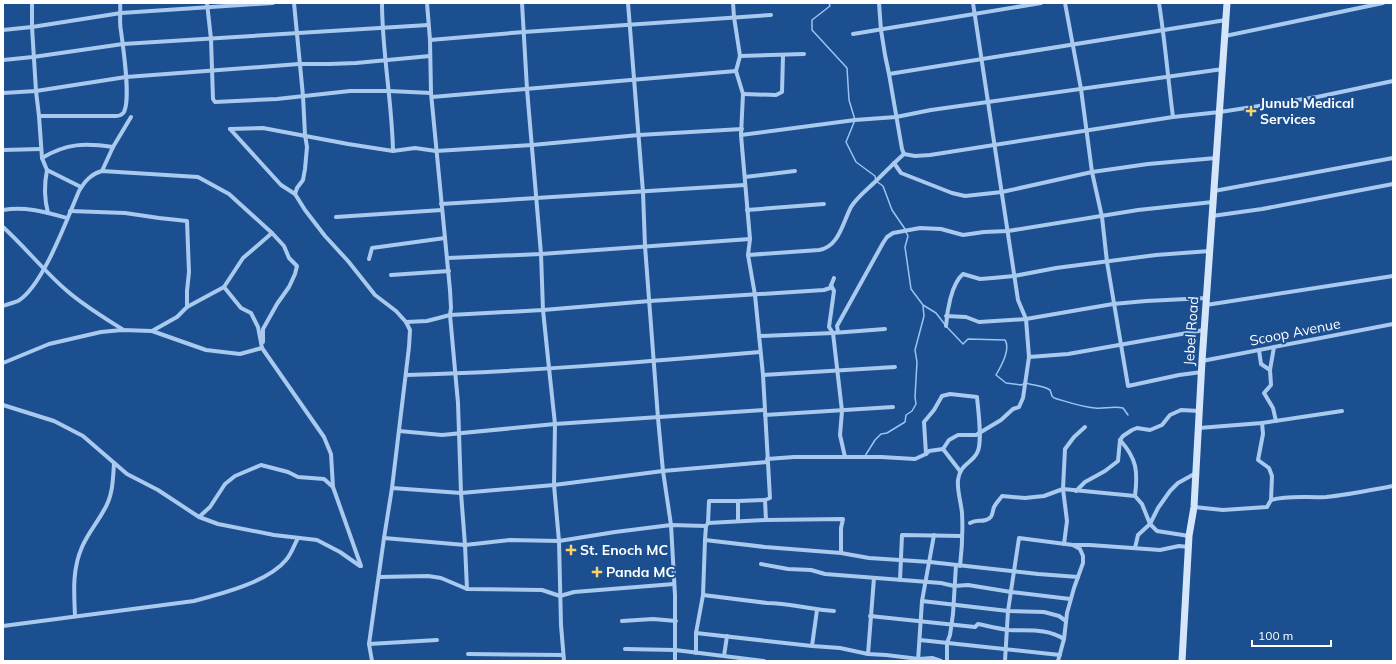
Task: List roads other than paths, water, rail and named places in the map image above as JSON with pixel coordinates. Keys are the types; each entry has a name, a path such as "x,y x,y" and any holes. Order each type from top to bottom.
{"main road":[{"name":"Jebel Road","path":"1182,661 1189,547 1194,507 1204,330 1227,3"}],"street":[{"path":"32,3 33,57 42,158 47,170 44,192 48,213"},
{"path":"39,116 116,116 121,115 124,112 126,105 126,77 120,29 120,3"},
{"path":"3,30 121,13 207,5 272,3"},
{"path":"294,3 303,96 304,135 307,148 303,180 296,188 295,194"},
{"path":"382,3 382,28 389,91 393,150"},
{"path":"427,3 430,40 431,95 449,271 450,315 459,432 461,493 466,545 467,589"},
{"path":"522,3 535,199 541,254 549,368 556,424 554,485 560,542 560,596 564,661"},
{"path":"628,3 639,135 645,246 658,418 663,471 671,526 676,621 675,661"},
{"path":"696,653 696,633 703,595 705,540 709,501 765,500 770,498 759,336 755,295 748,255 750,239 741,136 742,94 736,72 740,56 733,3"},
{"path":"879,3 881,30 904,154"},
{"path":"392,488 461,493 554,485 663,471 794,457 882,457 914,459 926,454 929,451 943,449 949,440 958,434 976,435 1001,420 1013,409 1019,408 1024,398 1029,357 1026,320 1018,300 973,3"},
{"path":"853,34 1041,3"},
{"path":"1065,3 1081,89 1092,172 1102,216 1106,262 1128,386 1179,375 1202,372"},
{"path":"1159,3 1173,117"},
{"path":"1225,36 1382,3"},
{"path":"207,5 211,39 213,99 215,102 350,91 389,91 431,95 634,81 736,72"},
{"path":"430,40 630,24 771,15"},
{"path":"889,74 1226,20"},
{"path":"3,60 123,44 428,25"},
{"path":"740,56 782,56 804,54"},
{"path":"3,93 36,91 126,77 430,56"},
{"path":"742,94 776,95 782,92 782,56"},
{"path":"741,136 855,120 896,117 931,110 1223,69"},
{"path":"904,154 915,156 930,155 1173,117 1220,112 1317,97 1393,81"},
{"path":"102,171 113,147 131,117"},
{"path":"372,661 369,644 392,488 410,330 406,322 396,311 375,295 348,261 325,236 295,194 281,185 230,129 263,128 393,150 415,148 436,151 532,145 639,135 742,129"},
{"path":"42,158 52,152 70,146 98,145 113,147"},
{"path":"3,150 41,149"},
{"path":"748,255 819,250 830,246 860,195 904,154"},
{"path":"894,163 901,172 952,193 965,196 1002,192 1092,172 1148,164 1216,158"},
{"path":"1214,191 1393,158"},
{"path":"47,170 81,187"},
{"path":"3,306 18,301 26,294 44,269 81,187 85,181 95,173 102,171 198,177 229,194 272,233 284,246 289,258 297,266 289,287 277,304 263,329 262,348"},
{"path":"744,177 795,171"},
{"path":"1212,216 1262,209 1393,184"},
{"path":"441,204 745,185"},
{"path":"838,332 837,326 872,262 887,237 893,233 920,228 941,229 963,235 1008,231 1138,210 1213,202"},
{"path":"747,210 824,204"},
{"path":"3,210 14,208 28,209 67,218"},
{"path":"336,217 442,210"},
{"path":"70,211 126,213 187,221 189,272 186,291 187,307"},
{"path":"3,227 67,291 122,330"},
{"path":"152,331 177,317 187,307 224,287 244,258 272,233"},
{"path":"369,259 372,248 445,238"},
{"path":"448,258 541,254 750,239"},
{"path":"946,326 946,316 952,294 958,278 963,274 980,279 1014,276 1056,268 1156,255 1210,251"},
{"path":"392,275 449,271"},
{"path":"946,316 966,317 979,322 1026,320 1113,304 1146,300 1206,302 1393,276"},
{"path":"406,322 427,321 450,315 544,310 650,301 824,290 830,288 834,278"},
{"path":"831,285 834,291 829,327 833,333 838,372 842,411 840,435 845,457"},
{"path":"3,405 54,421 83,436 127,474 158,490 199,517 218,524 274,535 317,540 340,552 361,566 333,487 331,454 324,437 262,348 258,327 250,313 241,308 224,287"},
{"name":"Scoop Avenue","path":"1202,361 1393,324"},
{"path":"759,336 885,329"},
{"path":"3,363 49,344 101,332 122,330 152,331 206,350 240,354 262,348"},
{"path":"1029,357 1068,354 1121,346 1204,330"},
{"path":"1274,346 1270,370 1271,385 1264,393 1273,408 1276,421"},
{"path":"1259,350 1261,364 1270,370"},
{"path":"406,375 455,374 549,368 760,352"},
{"path":"762,375 838,372 895,367"},
{"path":"926,454 926,445 923,433 924,422 934,410 942,396 950,394 977,398 979,433 978,452 960,471 958,488 962,514 962,536 954,586 953,614 947,643 947,661"},
{"path":"399,432 442,435 459,432 556,424 765,413 842,411 893,407"},
{"path":"1076,491 1084,482 1106,471 1118,461 1120,440 1123,436 1136,428 1150,430 1162,426 1170,415 1175,412 1185,409 1200,411"},
{"path":"1199,428 1262,423 1342,411"},
{"path":"1194,507 1223,510 1267,507 1271,500 1272,476 1269,468 1258,460 1263,434 1262,423"},
{"path":"1064,544 1067,521 1063,489 1065,449 1074,437 1085,427"},
{"path":"1120,440 1130,451 1137,471 1135,496"},
{"path":"943,449 960,471"},
{"path":"76,616 73,586 81,549 88,533 104,511 110,498 113,486 114,463"},
{"path":"199,517 210,507 225,484 235,476 261,465 288,472 298,477 324,479 333,487"},
{"path":"1135,548 1138,535 1150,524 1158,508 1170,491 1178,483 1196,473"},
{"path":"1271,500 1295,496 1340,496 1393,486"},
{"path":"970,523 977,520 984,521 990,518 993,514 995,505 1002,496 1031,498 1044,496 1063,489 1135,496 1142,504 1150,524 1157,531 1190,536"},
{"path":"765,500 766,520"},
{"path":"738,501 738,521"},
{"path":"384,538 466,545 510,540 560,542 615,532 671,526 707,525 738,521 842,519 841,552"},
{"path":"900,580 902,535 962,536"},
{"path":"918,660 922,601 934,535"},
{"path":"3,626 194,601 216,595 259,580 279,567 293,550 298,538"},
{"path":"1005,661 1008,611 1019,538 1073,545 1160,550 1179,546 1189,547"},
{"path":"705,540 765,547 841,552 869,558 930,562 1013,572 1078,577"},
{"path":"1058,661 1064,639 1070,600 1083,563 1083,556 1080,549 1073,545"},
{"path":"761,564 788,569 811,570 825,574 941,583 954,586 968,585 1070,600"},
{"path":"379,577 435,577 467,589 542,590 560,596 574,592 674,584"},
{"path":"868,654 874,578"},
{"path":"703,595 834,611"},
{"path":"922,601 1008,611 1044,612 1059,616 1066,621"},
{"path":"812,646 817,610"},
{"path":"870,616 921,620 975,627 978,624 1007,630 1046,631 1056,634 1064,639"},
{"path":"622,621 653,619 676,621"},
{"path":"696,633 840,648 868,654 886,654 918,660 932,658 941,661"},
{"path":"724,656 727,636"},
{"path":"369,644 437,640"},
{"path":"920,640 1060,656"},
{"path":"625,649 675,650 764,661"},
{"path":"468,654 563,655"}],"waterway":[{"path":"829,3 830,6 812,20 812,30 847,68 849,100 855,120 846,142 856,162 875,176 876,181 883,186 892,210 905,229"},
{"path":"906,232 908,236 905,247 911,289 923,305 936,313 963,344 968,339 1005,340 1007,344 1006,353 996,375 1006,383 1021,385 1026,383 1044,387 1050,390 1054,398 1080,405 1098,408 1123,408 1128,415"},
{"path":"865,456 875,440 881,434 887,433 905,422 906,415 912,411 916,404 917,362 915,350 924,316 923,306"}],"place":[{"name":"Junub Medical Services","path":"1251,111"},
{"name":"St. Enoch MC","path":"571,550"},
{"name":"Panda MC","path":"597,572"}]}
